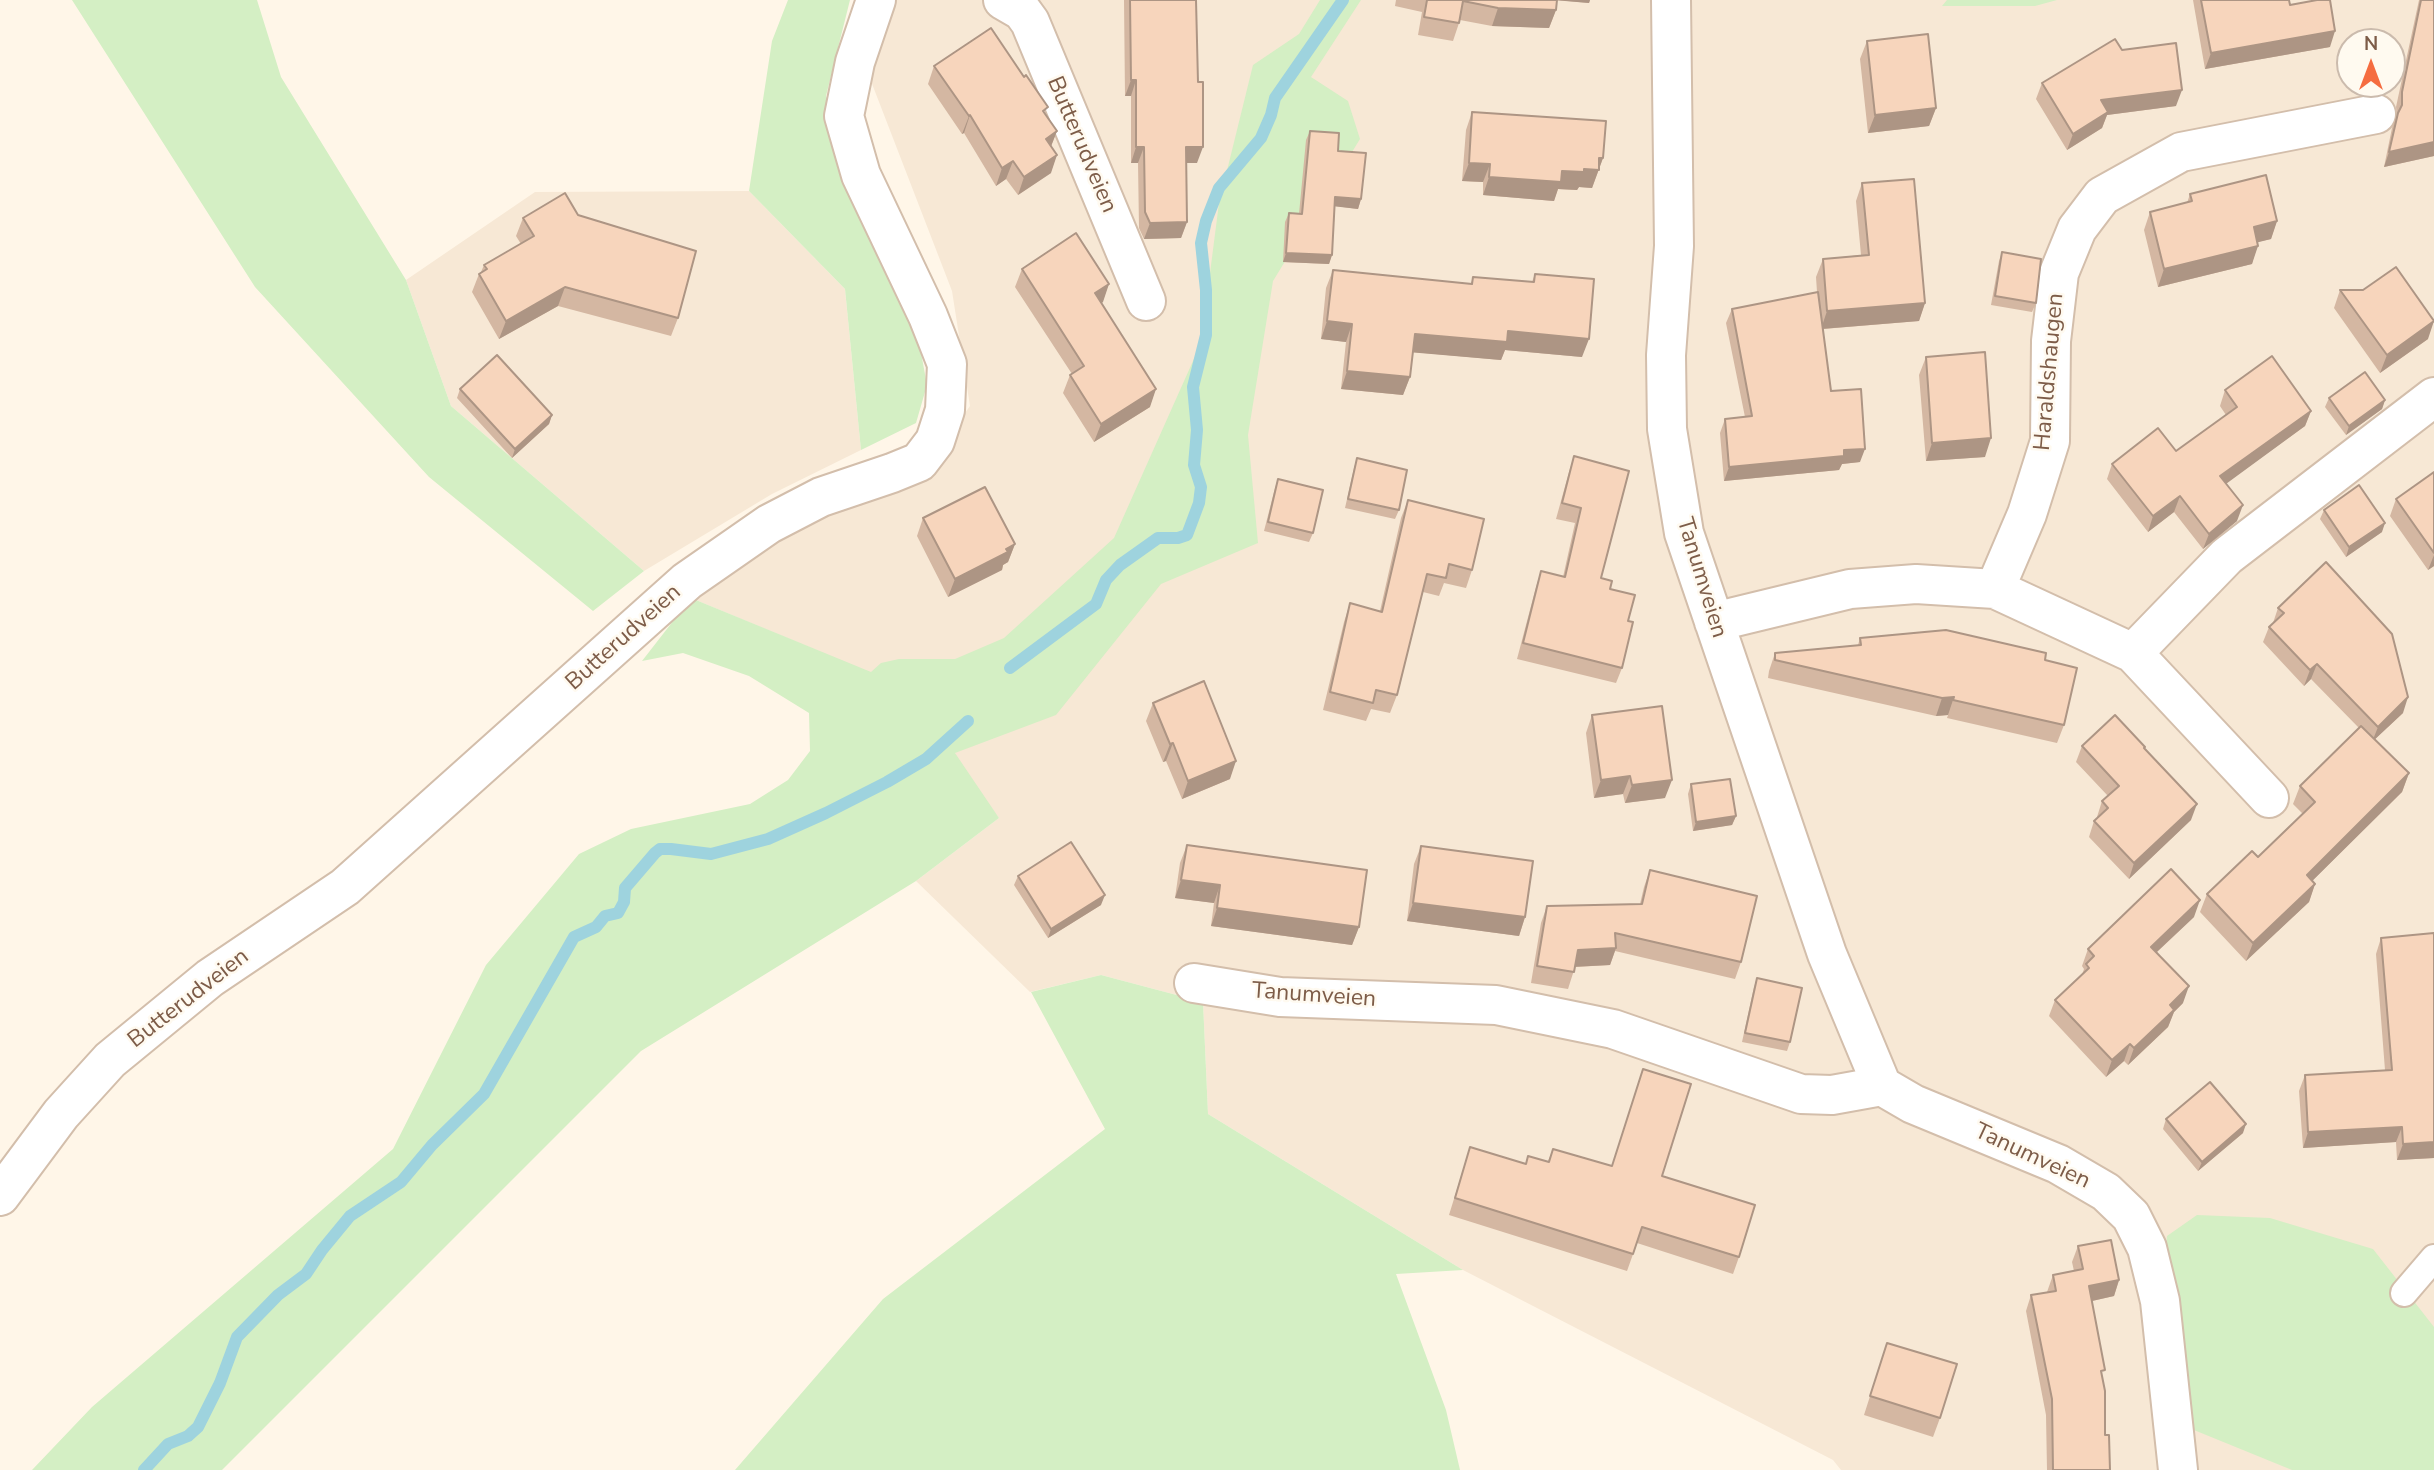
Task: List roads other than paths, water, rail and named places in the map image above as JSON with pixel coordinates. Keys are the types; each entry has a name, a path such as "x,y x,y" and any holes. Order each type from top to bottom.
{"street":[{"name":"Butterudveien","path":"0,1196 61,1114 110,1060 210,978 345,887 687,581 769,524 821,498 919,462 935,441 946,410 947,364 928,316 861,175 844,116 855,62 876,0"},
{"name":"Butterudveien","path":"1003,0 1022,11 1030,22 1146,301"},
{"name":"Tanumveien","path":"1671,0 1674,246 1666,355 1667,429 1684,533 1827,954 1882,1086 1913,1104 2058,1164 2106,1192 2131,1216 2147,1248 2160,1301 2178,1470"},
{"name":"Haraldshaugen","path":"1996,589 2027,514 2050,441 2051,341 2059,274 2077,229 2102,196 2181,152 2376,114"},
{"path":"2133,653 2228,556 2434,397"},
{"path":"1714,622 1850,589 1916,584 1996,589 2133,653 2269,798"},
{"name":"Tanumveien","path":"1194,983 1280,997 1496,1004 1613,1029 1801,1094 1832,1095 1882,1086"}],"lane":[{"path":"2404,1293 2434,1258"}],"waterway":[{"path":"1010,668 1096,604 1106,580 1120,565 1158,538 1187,535 1199,503 1201,487 1194,465 1197,430 1193,387 1206,335 1206,290 1201,243 1206,221 1219,188 1261,138 1275,98 1343,0"},
{"path":"144,1470 168,1444 188,1436 198,1427 220,1383 237,1337 278,1295 306,1274 350,1216 401,1182 432,1145 484,1094 574,937 596,927 605,916 618,913 624,902 625,888 655,853 660,849 671,849 711,854 768,839 826,813 926,759 968,721"}]}
